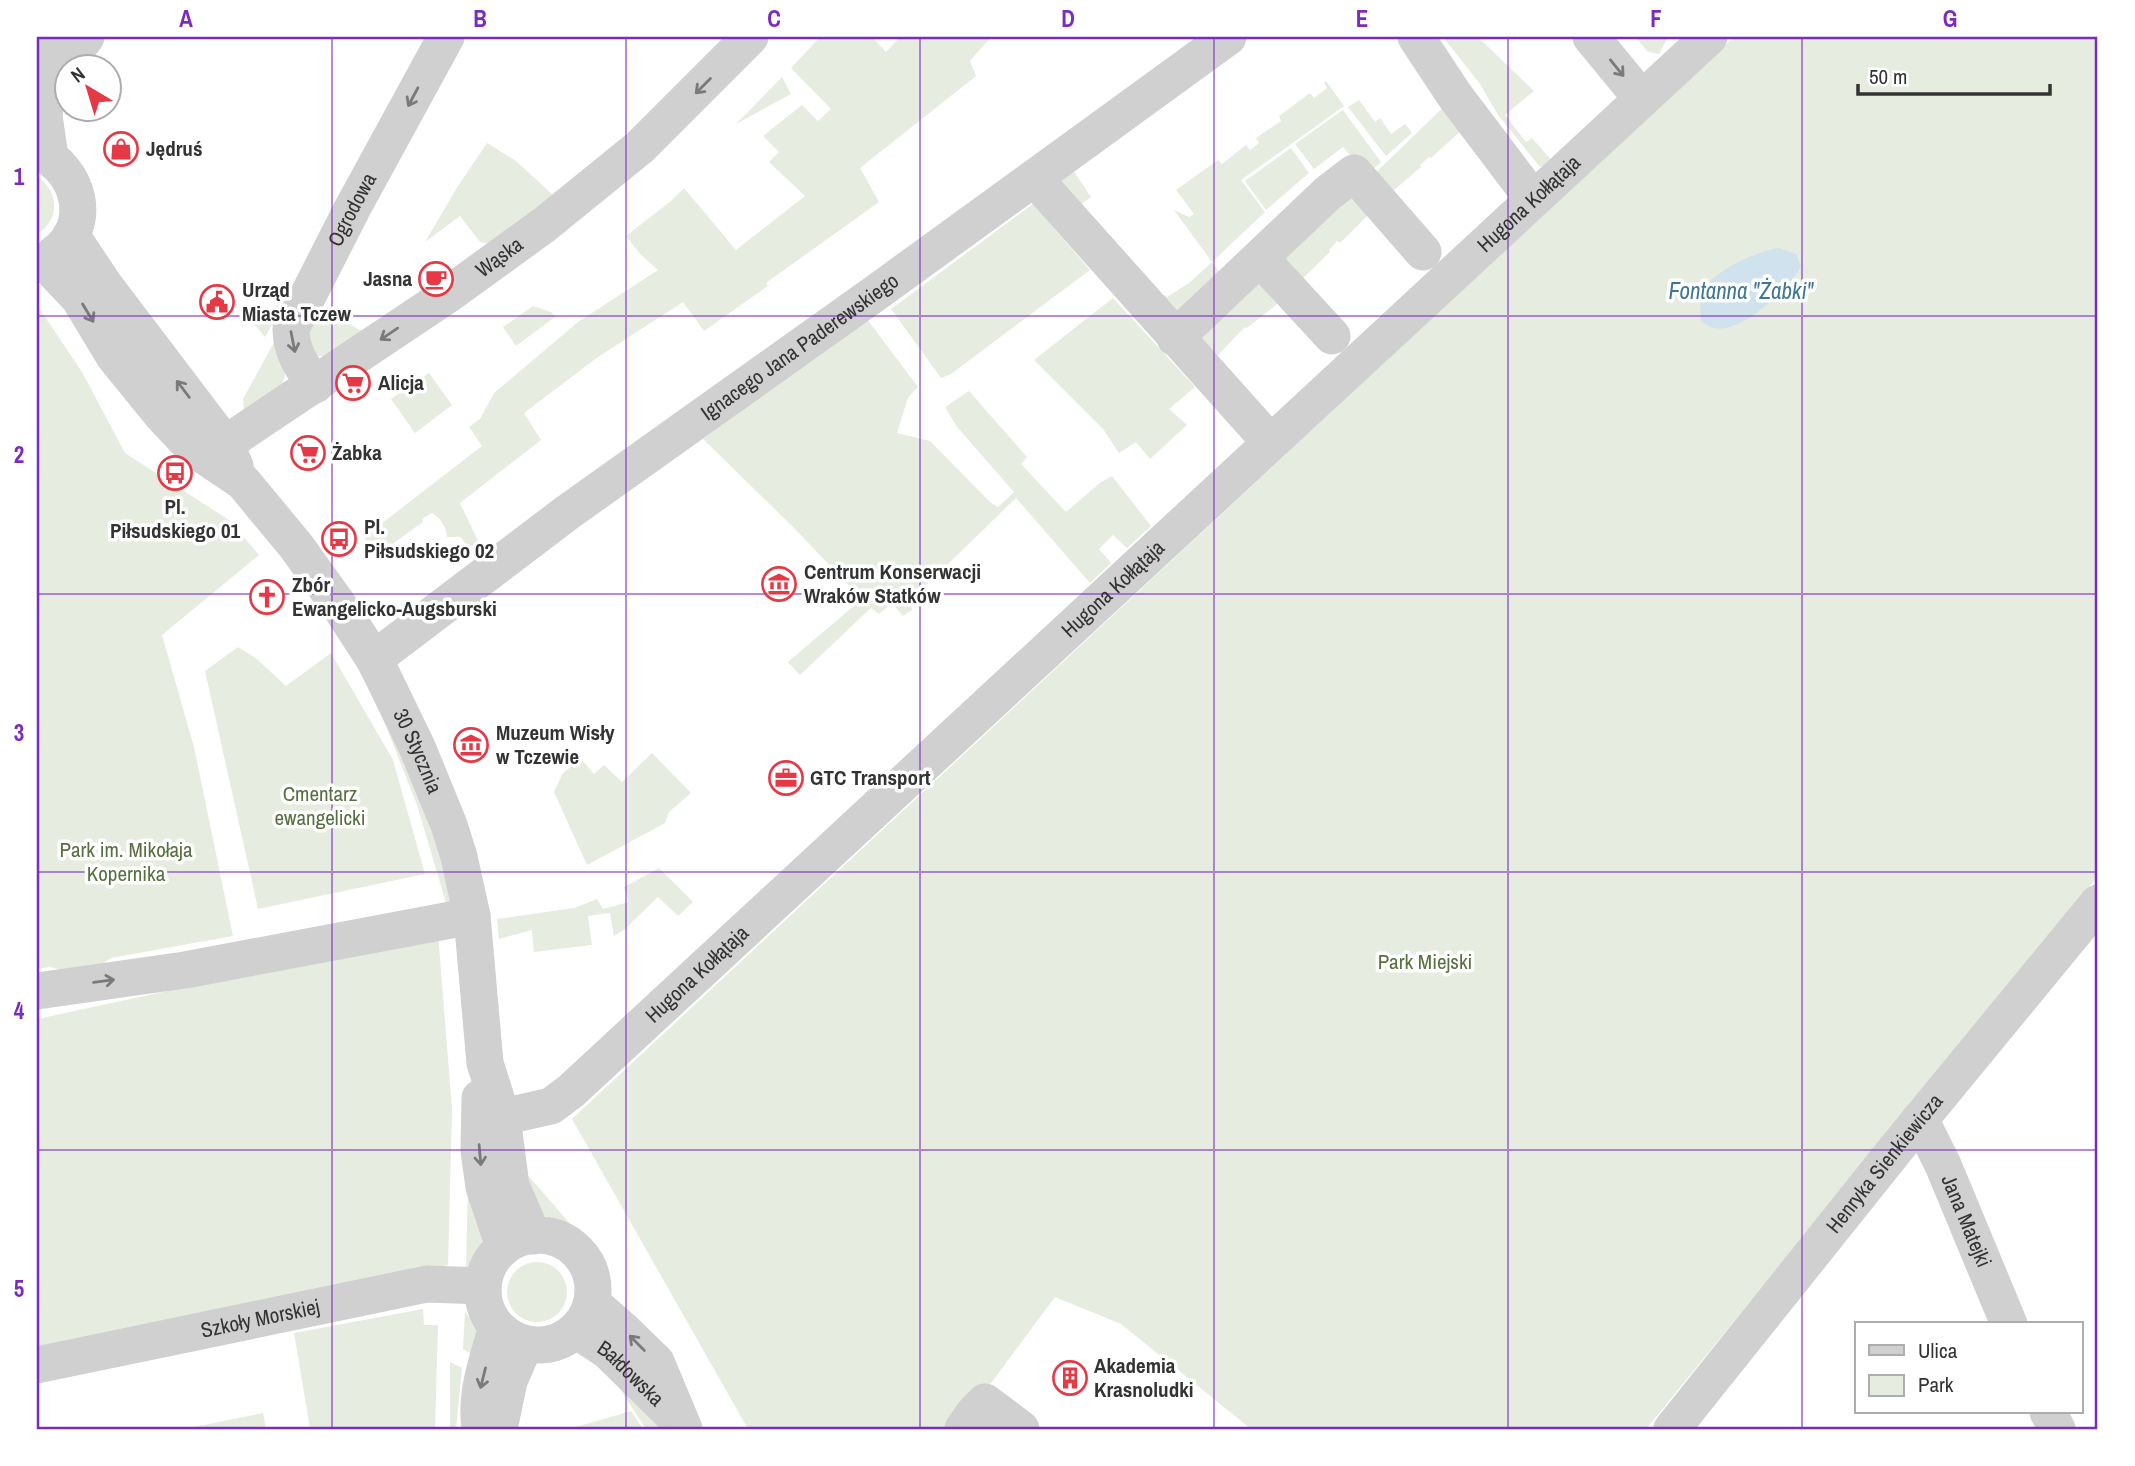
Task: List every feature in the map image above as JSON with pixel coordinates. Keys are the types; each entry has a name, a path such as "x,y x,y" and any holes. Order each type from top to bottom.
{"street":[{"path":"37,52 49,37"},
{"path":"40,262 60,250 71,235 77,218 78,201 73,183 64,168 43,154 48,85 86,37"},
{"name":"Ogrodowa","path":"315,385 298,361 291,344 291,329 352,209 446,37"},
{"name":"Wąska","path":"225,444 315,385 544,225 640,146 750,37"},
{"name":"Ignacego Jana Paderewskiego","path":"374,659 568,512 1228,37"},
{"path":"1416,37 1455,96 1533,199"},
{"path":"1591,37 1642,99"},
{"name":"Hugona Kołłątaja","path":"502,1117 551,1106 571,1091 1709,37"},
{"path":"1175,338 1328,193 1354,173 1423,252"},
{"path":"1034,178 1270,442"},
{"name":"30 Stycznia","path":"71,235 104,286 225,444 243,482 296,546 374,659 417,747 449,825 472,916 485,1063 502,1117 519,1242"},
{"path":"1260,258 1332,336"},
{"name":"30 Stycznia","path":"40,262 79,298 114,356 162,415 194,449 243,482"},
{"name":"Henryka Sienkiewicza","path":"1672,1429 1920,1119 2098,903"},
{"path":"37,991 185,970 472,916"},
{"name":"30 Stycznia","path":"485,1063 480,1094 480,1152 484,1187 519,1242"},
{"name":"Jana Matejki","path":"1920,1119 1943,1166 2009,1322"},
{"path":"551,1237 567,1243 580,1255 589,1269 593,1286 584,1317 561,1340 543,1345 511,1335 488,1314 483,1286 490,1264 519,1242 551,1237"},
{"name":"Szkoły Morskiej","path":"37,1365 427,1284 483,1286"},
{"name":"Bałdowska","path":"584,1317 625,1331 656,1362 682,1426"},
{"path":"480,1429 477,1409 481,1385 511,1335"},
{"path":"499,1429 509,1381 511,1335"},
{"path":"963,1429 985,1402 1021,1429"}],"green space":[{"path":"820,37 872,37 886,52 900,37 991,37 970,61 976,76 860,168 879,202 704,331 683,302 598,357 524,413 541,440 460,503 480,545 461,561 467,547 461,537 447,537 442,523 432,513 377,555 364,537 482,446 469,427 480,419 494,393 578,322 658,270 640,254 626,236 684,188 736,250 805,196 769,162 779,152 763,136 802,105 818,121 831,109 791,68"},
{"path":"1443,37 1478,37 1534,91 1505,115 1526,142 1532,138 1552,161 1540,167 1498,115 1480,84"},
{"path":"1635,37 1668,37 1659,54 1648,52"},
{"name":"Park Miejski","path":"1734,37 2098,37 2098,876 1646,1429 1251,1429 1121,1324 1055,1297 957,1429 748,1429 572,1119"},
{"path":"782,77 791,94 736,124"},
{"path":"1326,81 1344,106 1241,180 1265,212 1212,262 1174,210 1189,217 1194,214 1176,190 1218,160 1222,164 1246,145 1250,150 1259,143 1256,138 1281,121 1279,116 1310,93 1314,98 1327,88 1324,83"},
{"path":"1455,96 1473,120 1386,197 1369,179"},
{"path":"1359,100 1375,122 1380,118 1391,134 1405,124 1412,133 1386,156 1348,107"},
{"path":"1343,110 1381,162 1367,175 1343,147 1314,169 1295,144"},
{"path":"487,143 516,161 554,196 490,244 480,242 460,216 425,242 458,186"},
{"path":"1291,148 1309,173 1266,210 1245,181"},
{"path":"1073,170 1091,197 1066,215 1044,190"},
{"path":"37,176 50,190 54,205 50,221 37,234"},
{"path":"1363,184 1380,203 1340,243 1337,241 1330,252 1297,284 1279,261"},
{"path":"1033,204 1090,270 951,374 941,378 891,309"},
{"path":"1212,262 1225,280 1182,319 1156,304 1165,295 1167,297 1189,283"},
{"path":"1270,270 1291,293 1245,327 1216,357 1185,349"},
{"path":"287,298 265,337 253,323"},
{"path":"1113,298 1195,387 1169,409 1187,425 1150,459 1136,442 1119,453 1103,429 1034,360"},
{"name":"Park im. Mikołaja Kopernika","path":"37,305 82,372 125,453 229,520 259,555 162,635 194,747 233,936 111,958 84,976 50,967 37,969"},
{"path":"533,306 551,312 555,317 516,346 503,327"},
{"path":"322,310 364,332 333,353 315,355 305,342"},
{"path":"867,319 918,387 908,398 897,433 930,441 990,502 998,507 1014,492 957,427 945,407 969,391 1027,457 1021,464 1066,512 1112,476 1151,526 1127,548 1113,535 1099,549 1111,563 1090,583 1016,498 911,600 912,610 903,616 892,603 879,614 871,608 800,675 788,662 862,599 703,439"},
{"path":"283,326 286,357 280,388 244,414 243,399"},
{"path":"429,373 452,405 415,433 391,399"},
{"name":"Cmentarz ewangelicki","path":"238,647 257,659 286,686 331,653 393,760 425,874 258,909 205,671"},
{"path":"373,693 431,829 450,894 449,913 417,805"},
{"path":"652,753 691,793 669,812 665,823 587,865 554,792 563,773 581,759 594,774 604,765 622,782"},
{"path":"659,868 693,902 678,916 658,897 614,936 610,913 588,916 592,945 534,952 532,930 499,939 497,919 574,908 597,899 603,909 629,902 624,887"},
{"path":"438,933 452,1109 448,1265 37,1347 37,1019"},
{"path":"526,1173 579,1234 540,1213"},
{"path":"468,1184 480,1217 482,1239 475,1259 466,1268"},
{"path":"537,1262 554,1267 562,1275 567,1292 562,1309 554,1317 537,1322 520,1317 512,1309 507,1292 512,1275 520,1267"},
{"path":"423,1309 424,1325 438,1325 435,1429 310,1429 294,1333"},
{"path":"465,1312 476,1328 477,1357 463,1349"},
{"path":"450,1362 462,1368 456,1429 450,1429"},
{"path":"609,1372 659,1423 663,1429 646,1429"},
{"path":"631,1411 643,1429 569,1429"},
{"path":"263,1413 266,1429 184,1429"}],"water":[{"name":"Fontanna \"Żabki\"","path":"1779,248 1796,254 1801,267 1778,294 1736,325 1716,328 1701,321 1702,296 1711,281 1739,262"}],"place":[{"name":"Jędruś","path":"121,149"},
{"name":"Jasna","path":"436,279"},
{"name":"Urząd Miasta Tczew","path":"217,302"},
{"name":"Alicja","path":"353,383"},
{"name":"Żabka","path":"308,453"},
{"name":"Pl. Piłsudskiego 01","path":"175,473"},
{"name":"Pl. Piłsudskiego 02","path":"339,539"},
{"name":"Centrum Konserwacji Wraków Statków","path":"779,584"},
{"name":"Zbór Ewangelicko-Augsburski","path":"267,597"},
{"name":"Muzeum Wisły w Tczewie","path":"471,745"},
{"name":"GTC Transport","path":"786,778"},
{"name":"Akademia Krasnoludki","path":"1070,1378"}]}
